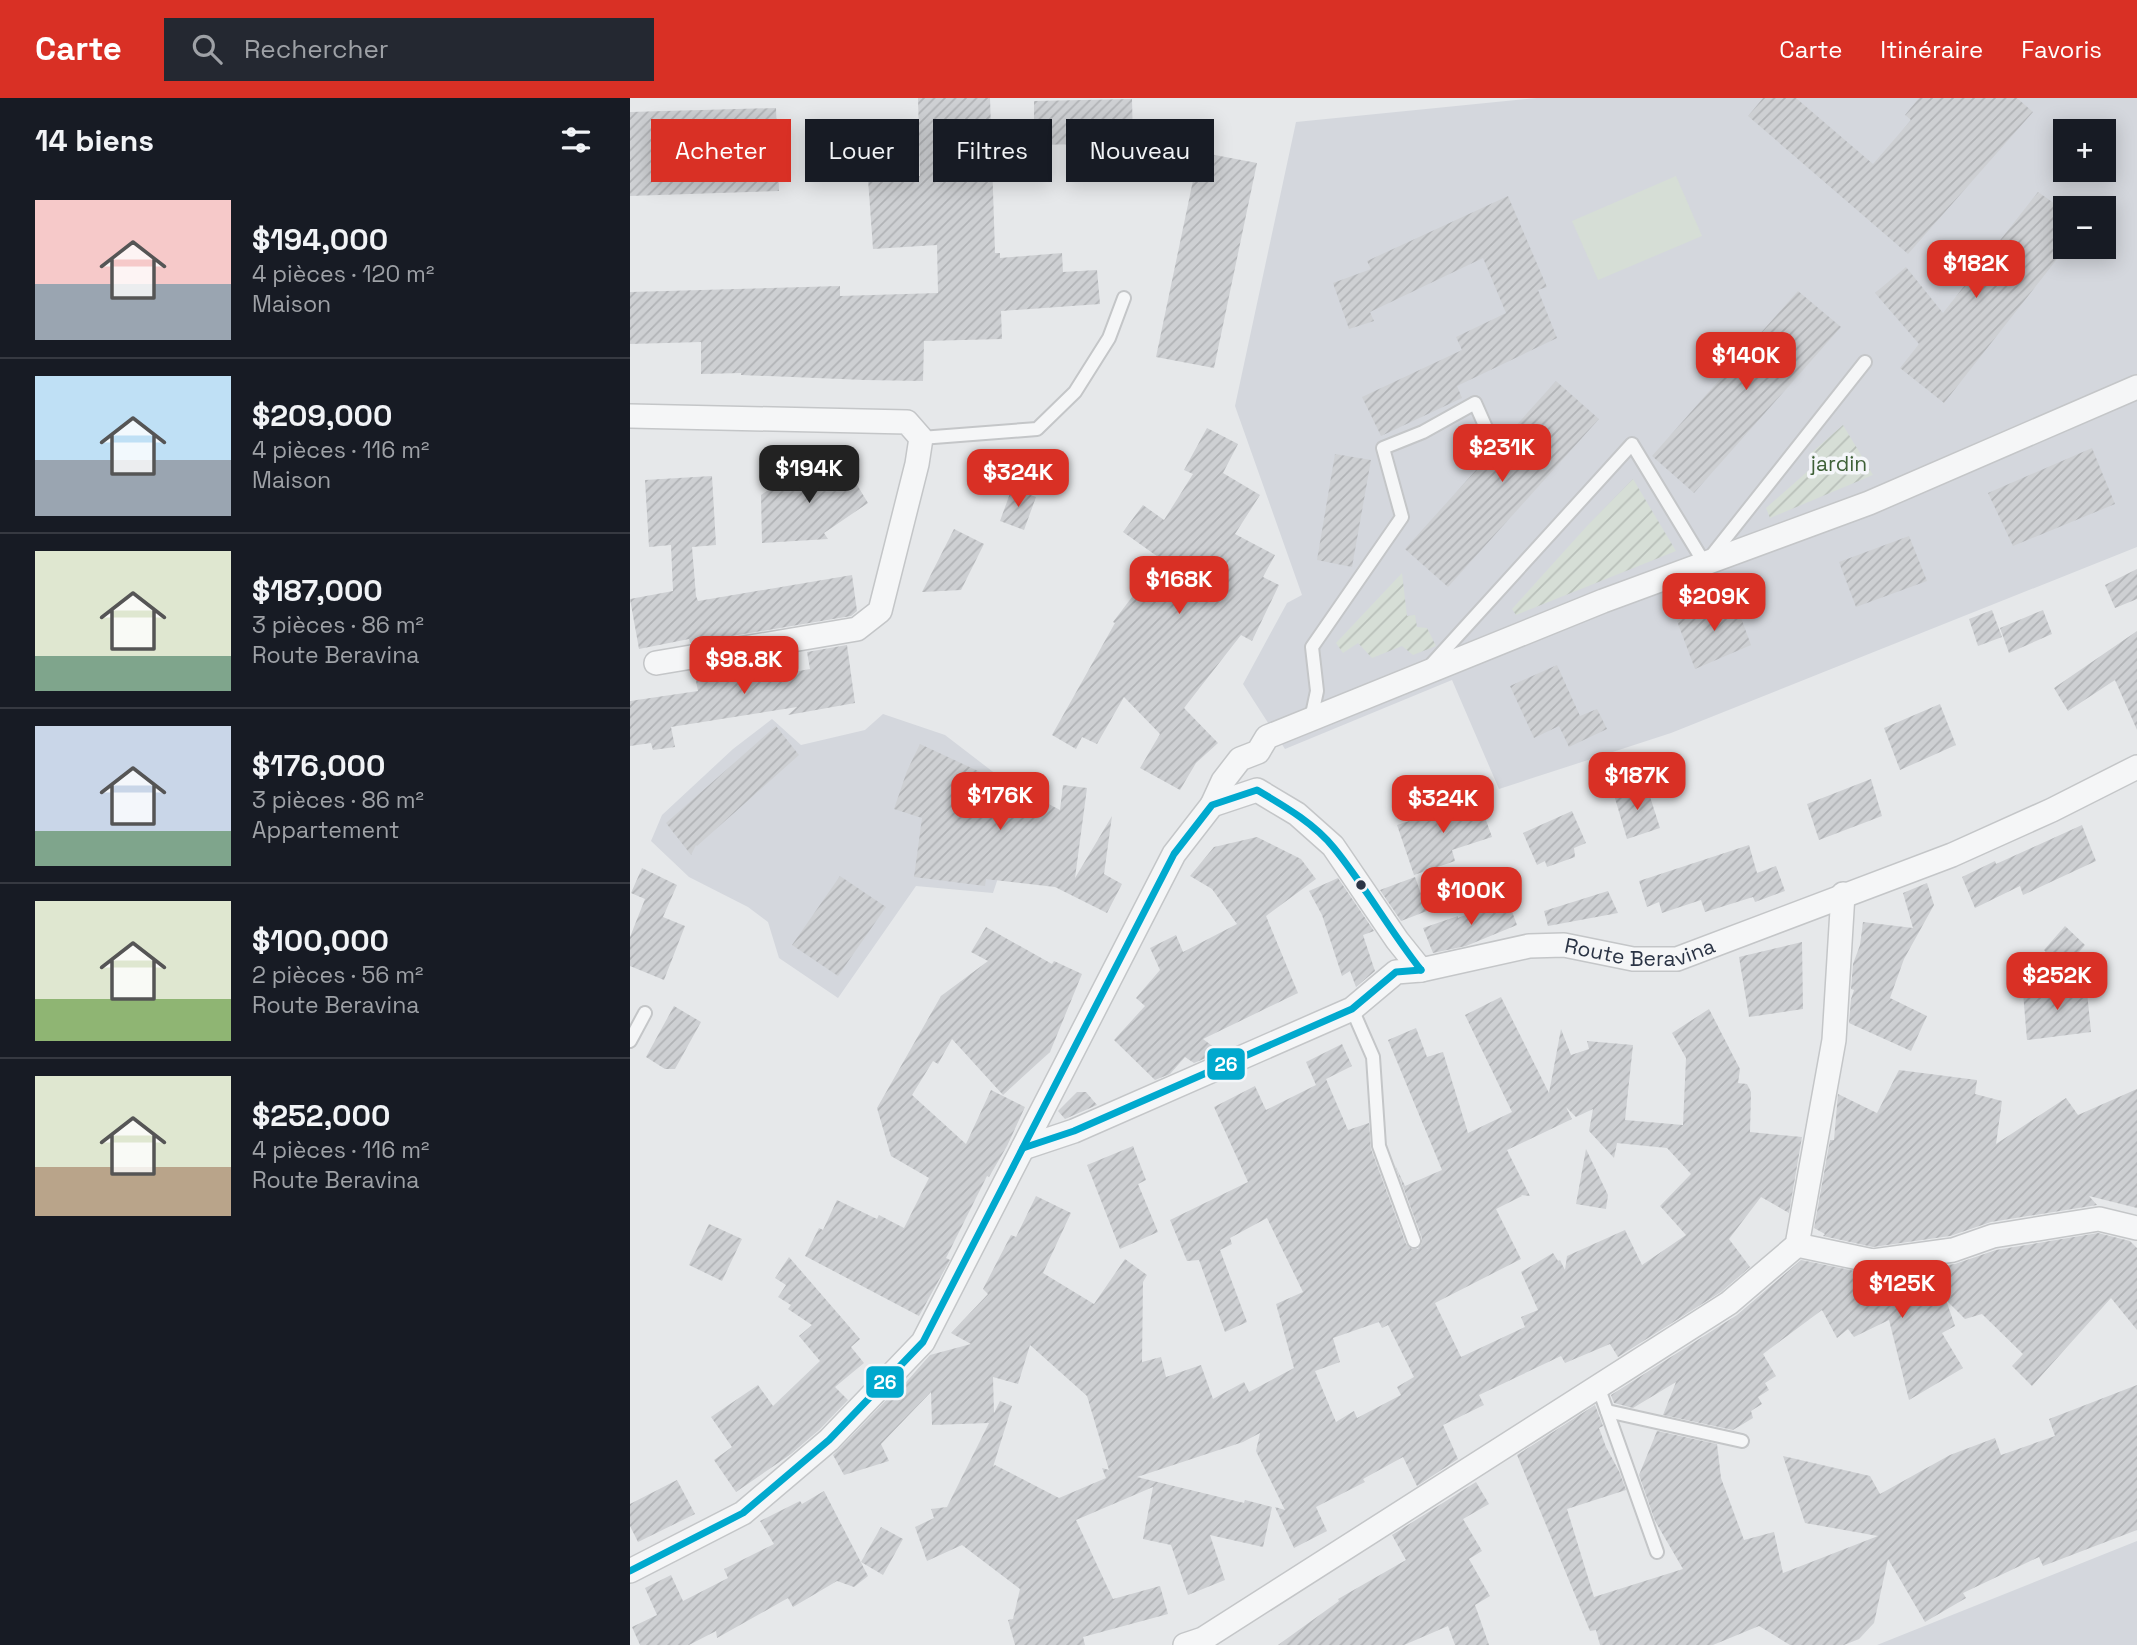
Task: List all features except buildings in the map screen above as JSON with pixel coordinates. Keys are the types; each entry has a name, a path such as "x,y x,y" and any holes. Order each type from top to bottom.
{"street":[{"path":"630,1571 743,1513 829,1440 923,1342 1174,854 1212,805 1223,781 1240,759 1258,752 1266,737 1602,601 1869,503 2137,387"},
{"path":"630,416 906,422 921,438 918,464 880,611 858,629 656,663"},
{"name":"Route Beravina","path":"1023,1148 1074,1131 1352,1009 1396,972 1422,970 1529,946 1564,945 1633,959 1677,959 1952,855 2052,810 2137,767"},
{"path":"1212,805 1257,790 1297,814 1333,846 1397,940 1422,970"},
{"path":"1185,1645 1203,1639 1729,1303 1797,1245 1834,1040 1843,894"},
{"path":"1797,1245 1874,1261 1953,1250 1993,1236 2099,1220 2137,1228"}],"lane":[{"path":"921,438 1037,429 1075,392 1109,338 1124,298"},
{"path":"1425,671 1632,444 1706,564 1865,362"},
{"path":"1311,719 1317,691 1312,648 1402,517 1382,448 1423,432 1475,403 1491,439"},
{"path":"1352,1009 1373,1057 1379,1146 1414,1241"},
{"path":"630,1041 645,1013"},
{"path":"1598,1387 1657,1552"},
{"path":"1606,1410 1742,1441"}],"shaded area":[{"path":"1537,98 2137,98 2137,547 1671,733 1499,789 1452,680 1285,749 1243,684 1287,603 1302,595 1235,406 1296,122"},
{"path":"883,714 945,735 1001,778 990,811 1000,872 993,893 916,886 838,998 779,958 768,922 748,907 689,877 651,841 662,815 733,749 772,719 801,745 865,730"},
{"path":"2137,1541 2137,1645 1877,1645"}],"green space":[{"path":"1676,176 1702,236 1598,280 1572,221"},
{"name":"jardin","path":"1843,425 1873,475 1770,518 1766,508 1816,464 1809,455"},
{"path":"1633,479 1676,551 1516,615 1512,609"},
{"path":"1402,573 1407,616 1415,615 1417,627 1427,628 1436,646 1413,655 1402,646 1372,658 1358,643 1343,653 1336,643"}],"transit line":[{"name":"26","path":"630,1571 743,1513 829,1440 923,1342 1174,854 1212,805 1257,790 1308,823 1326,839 1345,863 1421,970"},
{"name":"26","path":"1023,1148 1074,1131 1352,1009 1396,972 1421,970"}]}
